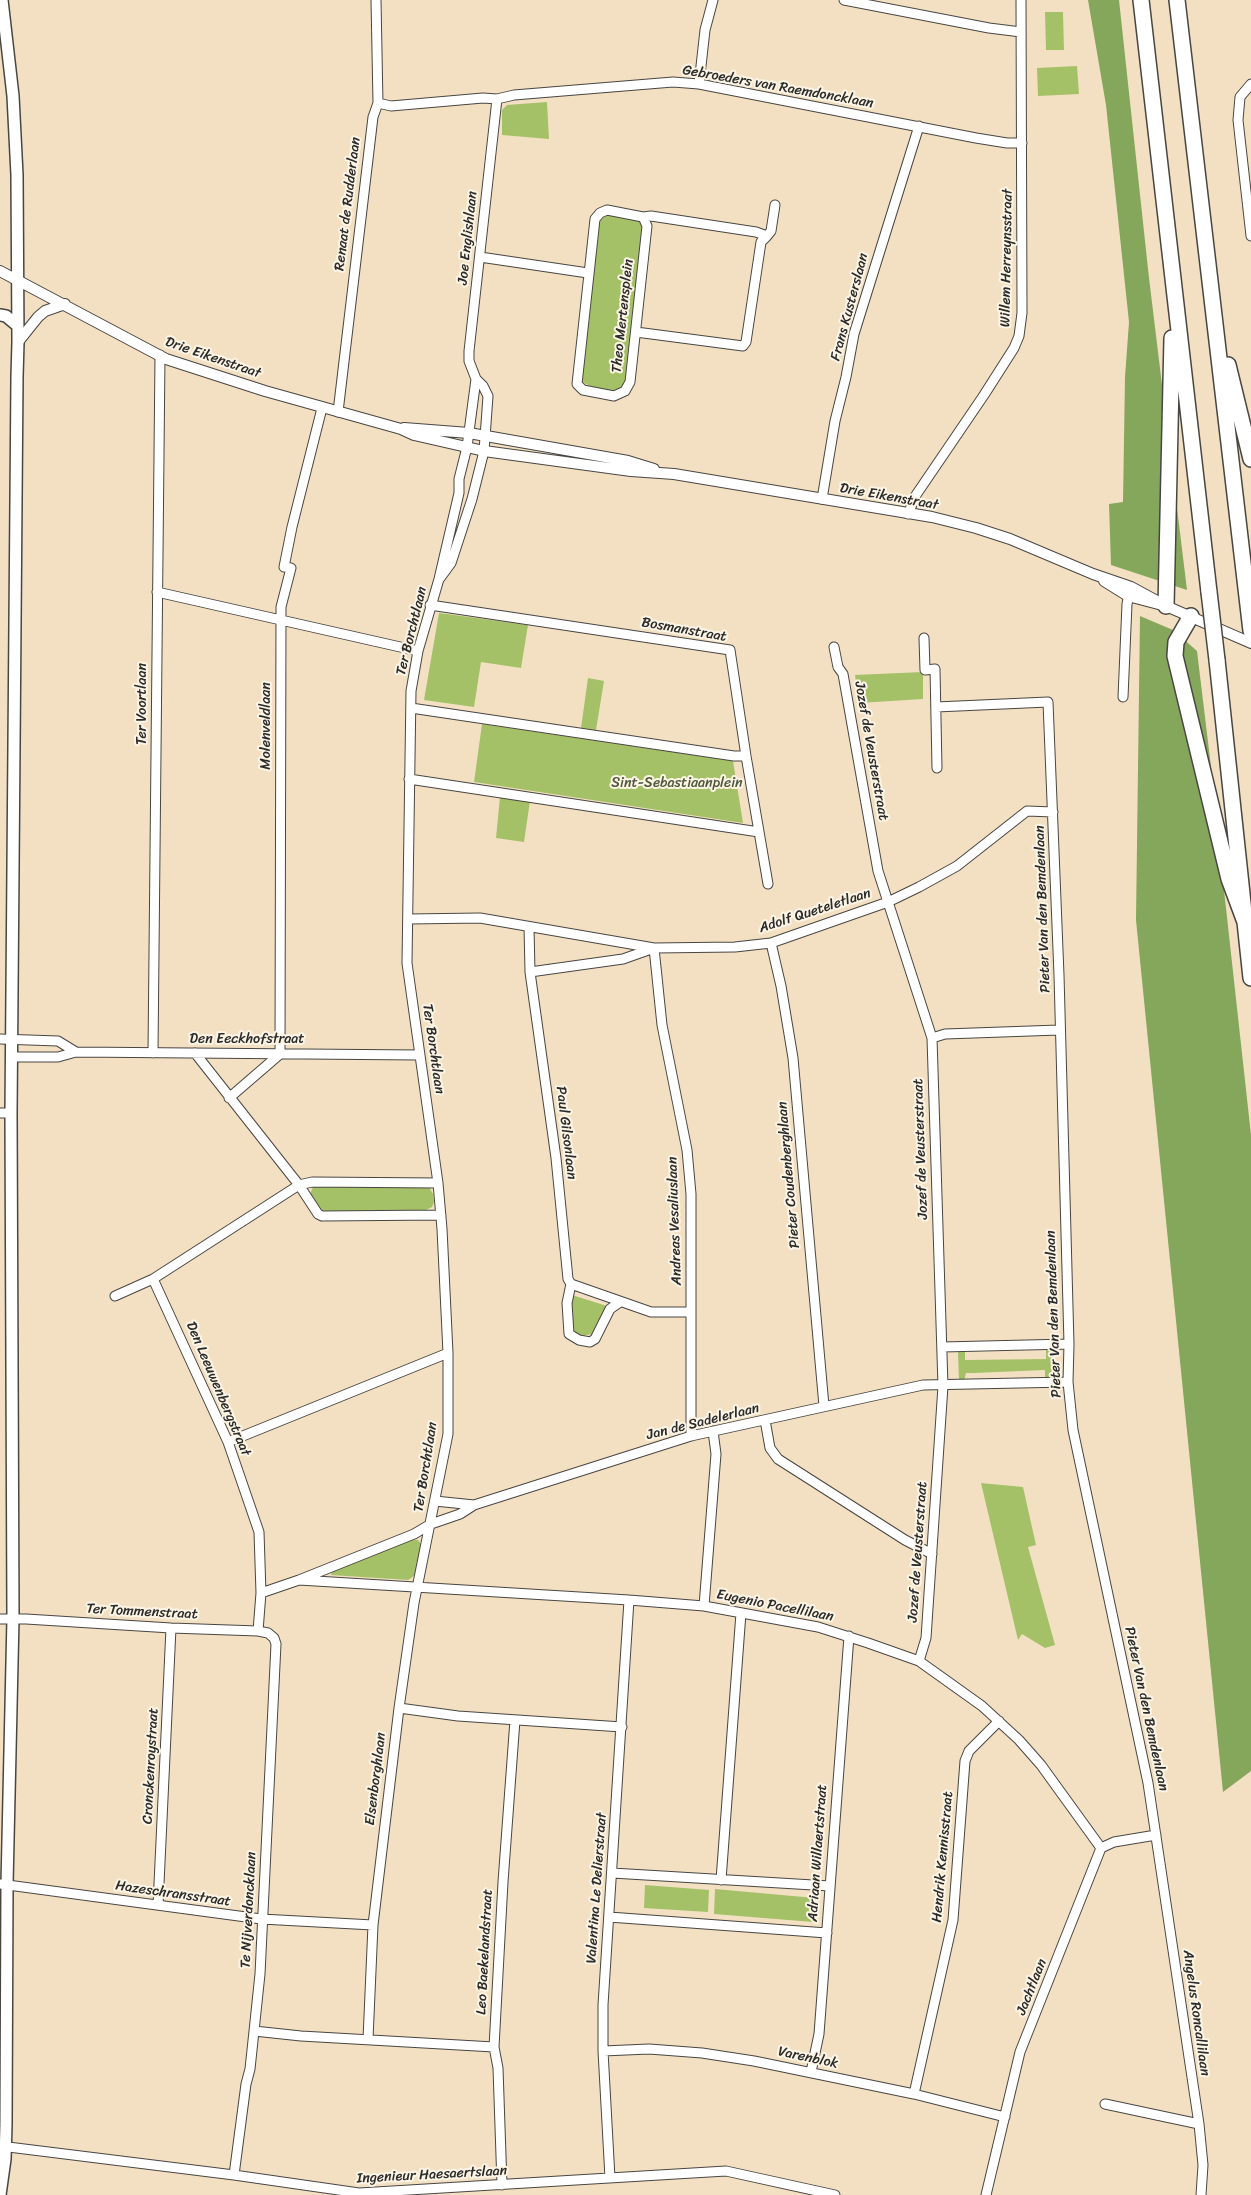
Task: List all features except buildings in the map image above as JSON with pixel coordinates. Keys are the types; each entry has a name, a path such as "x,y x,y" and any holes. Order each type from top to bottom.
{"highway":[{"path":"1141,0 1217,660 1251,978"},
{"path":"1177,0 1251,631"},
{"path":"1166,606 1169,392 1174,294"},
{"path":"1213,302 1251,458"},
{"path":"1191,616 1176,642 1175,656 1230,879 1245,922"}],"main road":[{"path":"0,2195 3,2146 4,1884 13,1618 6,1113 12,1057 10,1039 16,377 18,342 16,176 2,0"},
{"path":"0,315 6,316 18,326"}],"street":[{"name":"Renaat de Rudderlaan","path":"338,412 373,117 378,103 376,0"},
{"path":"698,84 705,30 713,0"},
{"path":"844,0 1021,32"},
{"name":"Willem Herreynsstraat","path":"908,514 916,496 989,387 1014,348 1019,336 1022,313 1021,0"},
{"name":"Gebroeders van Raemdoncklaan","path":"378,103 392,106 483,98 497,99 514,95 663,83 698,84 1007,143 1022,142"},
{"path":"1251,84 1240,97 1238,120 1251,236"},
{"name":"Joe Englishlaan","path":"486,436 488,396 483,386 476,379 469,361 469,351 497,99"},
{"name":"Frans Kusterslaan","path":"822,499 835,421 854,334 919,126"},
{"path":"636,332 743,346 746,342 761,242 771,231 775,205"},
{"name":"Theo Mertensplein","path":"607,210 643,218 647,226 630,382 625,391 614,396 584,390 577,384 595,219 600,213 607,210"},
{"path":"643,218 651,216 727,227 767,236"},
{"path":"480,257 588,273"},
{"name":"Drie Eikenstraat","path":"0,271 160,356 195,369 322,408 401,429 414,435 484,451 631,471 674,474"},
{"path":"18,342 45,311 65,304"},
{"name":"Ter Voortlaan","path":"153,1053 160,356"},
{"name":"Joe Englishlaan","path":"469,433 476,379"},
{"name":"Molenveldlaan","path":"280,1054 280,620 281,607 291,568 284,567 322,408"},
{"name":"Drie Eikenstraat","path":"401,429 416,428 469,433 628,462 674,474 932,517 976,528 1010,539 1251,643"},
{"name":"Ter Borchtlaan","path":"431,1524 448,1434 448,1353 438,1183 407,963 410,919 409,779 411,692 418,651 430,604 439,579 459,493 459,479 469,433"},
{"name":"Ter Borchtlaan","path":"439,579 450,563 472,499 486,436"},
{"path":"157,592 418,651"},
{"path":"1123,696 1130,592"},
{"name":"Bosmanstraat","path":"430,604 730,650 768,884"},
{"path":"924,638 925,670 935,669 937,768"},
{"name":"Jozef de Veusterstraat","path":"834,647 838,667 843,674 878,871 932,1038 943,1386 926,1638 919,1662"},
{"name":"Pieter Van den Bemdenlaan","path":"936,707 984,707 1048,702 1054,812 1069,1344 1068,1382 1073,1430 1148,1783 1156,1835"},
{"path":"411,708 734,756 746,756"},
{"path":"409,779 759,832"},
{"name":"Adolf Queteletlaan","path":"410,919 480,918 654,948 735,947 771,943 888,902 957,866 1027,811 1054,812"},
{"name":"Paul Gilsonlaan","path":"529,927 530,972 556,1158 568,1279 571,1284 566,1303 569,1334 574,1338 590,1342 595,1340 606,1316 620,1302"},
{"name":"Pieter Coudenberghlaan","path":"771,943 781,986 793,1058 824,1406"},
{"path":"530,972 623,959 654,948"},
{"name":"Andreas Vesaliuslaan","path":"654,948 662,1025 678,1101 691,1194 691,1436"},
{"path":"932,1038 946,1034 1059,1030"},
{"name":"Den Eeckhofstraat","path":"10,1039 58,1041 76,1052"},
{"name":"Den Eeckhofstraat","path":"12,1057 58,1057 76,1052 419,1055"},
{"path":"195,1053 299,1185 318,1214 322,1216 441,1216"},
{"path":"229,1098 280,1054"},
{"path":"115,1296 153,1279 299,1185 312,1182 438,1183"},
{"name":"Den Leeuwenbergstraat","path":"153,1279 228,1442 259,1532 261,1593 258,1631"},
{"path":"571,1284 651,1312 691,1312"},
{"path":"942,1347 1069,1344"},
{"path":"228,1442 448,1353"},
{"name":"Jan de Sadelerlaan","path":"261,1593 300,1580 414,1534 431,1524 460,1514 474,1506 691,1436 923,1385 1068,1382"},
{"path":"765,1420 770,1448 778,1460 905,1540 932,1554"},
{"path":"704,1606 716,1454 713,1431"},
{"name":"Jan de Sadelerlaan","path":"435,1501 474,1506"},
{"name":"Elsenborghlaan","path":"368,2039 373,1925 399,1708 408,1639 431,1524"},
{"name":"Eugenio Pacellilaan","path":"300,1580 704,1606 818,1627 849,1636 919,1662 976,1702 999,1721 1041,1765 1101,1848"},
{"name":"Valentina Le Delierstraat","path":"610,2178 603,2051 604,1996 629,1600"},
{"path":"721,1880 741,1613"},
{"name":"Ter Tommenstraat","path":"0,1619 13,1618 171,1628 258,1631"},
{"name":"Cronckenroystraat","path":"158,1905 171,1628"},
{"name":"Te Nijverdoncklaan","path":"234,2175 260,1974 276,1644 274,1638 268,1632 258,1631"},
{"name":"Adriaan Willaertstraat","path":"811,2072 819,2034 849,1636"},
{"path":"399,1708 458,1716 622,1727"},
{"name":"Leo Baekelandstraat","path":"502,2185 498,2068 494,2047 502,1882 515,1720"},
{"name":"Hendrik Kennisstraat","path":"914,2094 953,1920 964,1761 968,1751 999,1721"},
{"path":"1101,1848 1114,1842 1156,1835"},
{"name":"Angelus Roncallilaan","path":"1156,1835 1199,2124 1203,2165 1201,2195"},
{"name":"Jachtlaan","path":"986,2195 1020,2052 1101,1848"},
{"path":"612,1873 830,1886"},
{"name":"Hazeschransstraat","path":"4,1884 262,1919 373,1925"},
{"path":"609,1917 827,1933"},
{"path":"254,2031 301,2036 494,2047"},
{"name":"Varenblok","path":"603,2051 649,2050 702,2053 811,2072 914,2094 1005,2117"},
{"path":"1105,2104 1199,2124"},
{"name":"Ingenieur Haesaertslaan","path":"3,2146 234,2175 359,2194 726,2171 835,2195"}],"green space":[{"path":"1088,0 1119,0 1149,278 1187,590 1111,565 1109,504 1123,502 1125,377 1129,322 1106,105"},
{"path":"1045,12 1063,12 1064,50 1046,50"},
{"path":"1077,66 1079,94 1038,96 1037,68"},
{"path":"547,102 549,139 502,135 502,110 507,105"},
{"path":"607,214 638,219 643,224 627,379 624,386 612,391 591,387 583,382 581,373 597,229 601,220"},
{"path":"439,613 528,625 521,668 481,662 474,707 424,700"},
{"path":"1140,616 1173,630 1197,651 1212,775 1211,835 1224,890 1251,1135 1251,1771 1223,1792 1136,920"},
{"path":"923,672 923,699 859,703 855,675"},
{"path":"588,678 604,681 596,730 581,728"},
{"name":"Sint-Sebastiaanplein","path":"482,724 733,761 743,823 474,782"},
{"path":"500,797 530,801 524,842 496,838"},
{"path":"313,1187 429,1187 433,1194 434,1202 432,1207 424,1211 325,1211 322,1210 310,1194"},
{"path":"572,1295 607,1306 593,1334 581,1336 571,1328"},
{"path":"1046,1350 1053,1350 1054,1378 1045,1378 1045,1370 966,1373 964,1381 959,1381 958,1352 965,1351 965,1360 1046,1359"},
{"path":"981,1483 1023,1487 1036,1545 1028,1547 1055,1645 1045,1648 1022,1634 1018,1640"},
{"path":"411,1539 418,1540 421,1544 415,1575 408,1580 331,1575 332,1572"},
{"path":"645,1885 709,1890 708,1912 644,1908"},
{"path":"715,1889 815,1898 813,1922 714,1914"}]}
